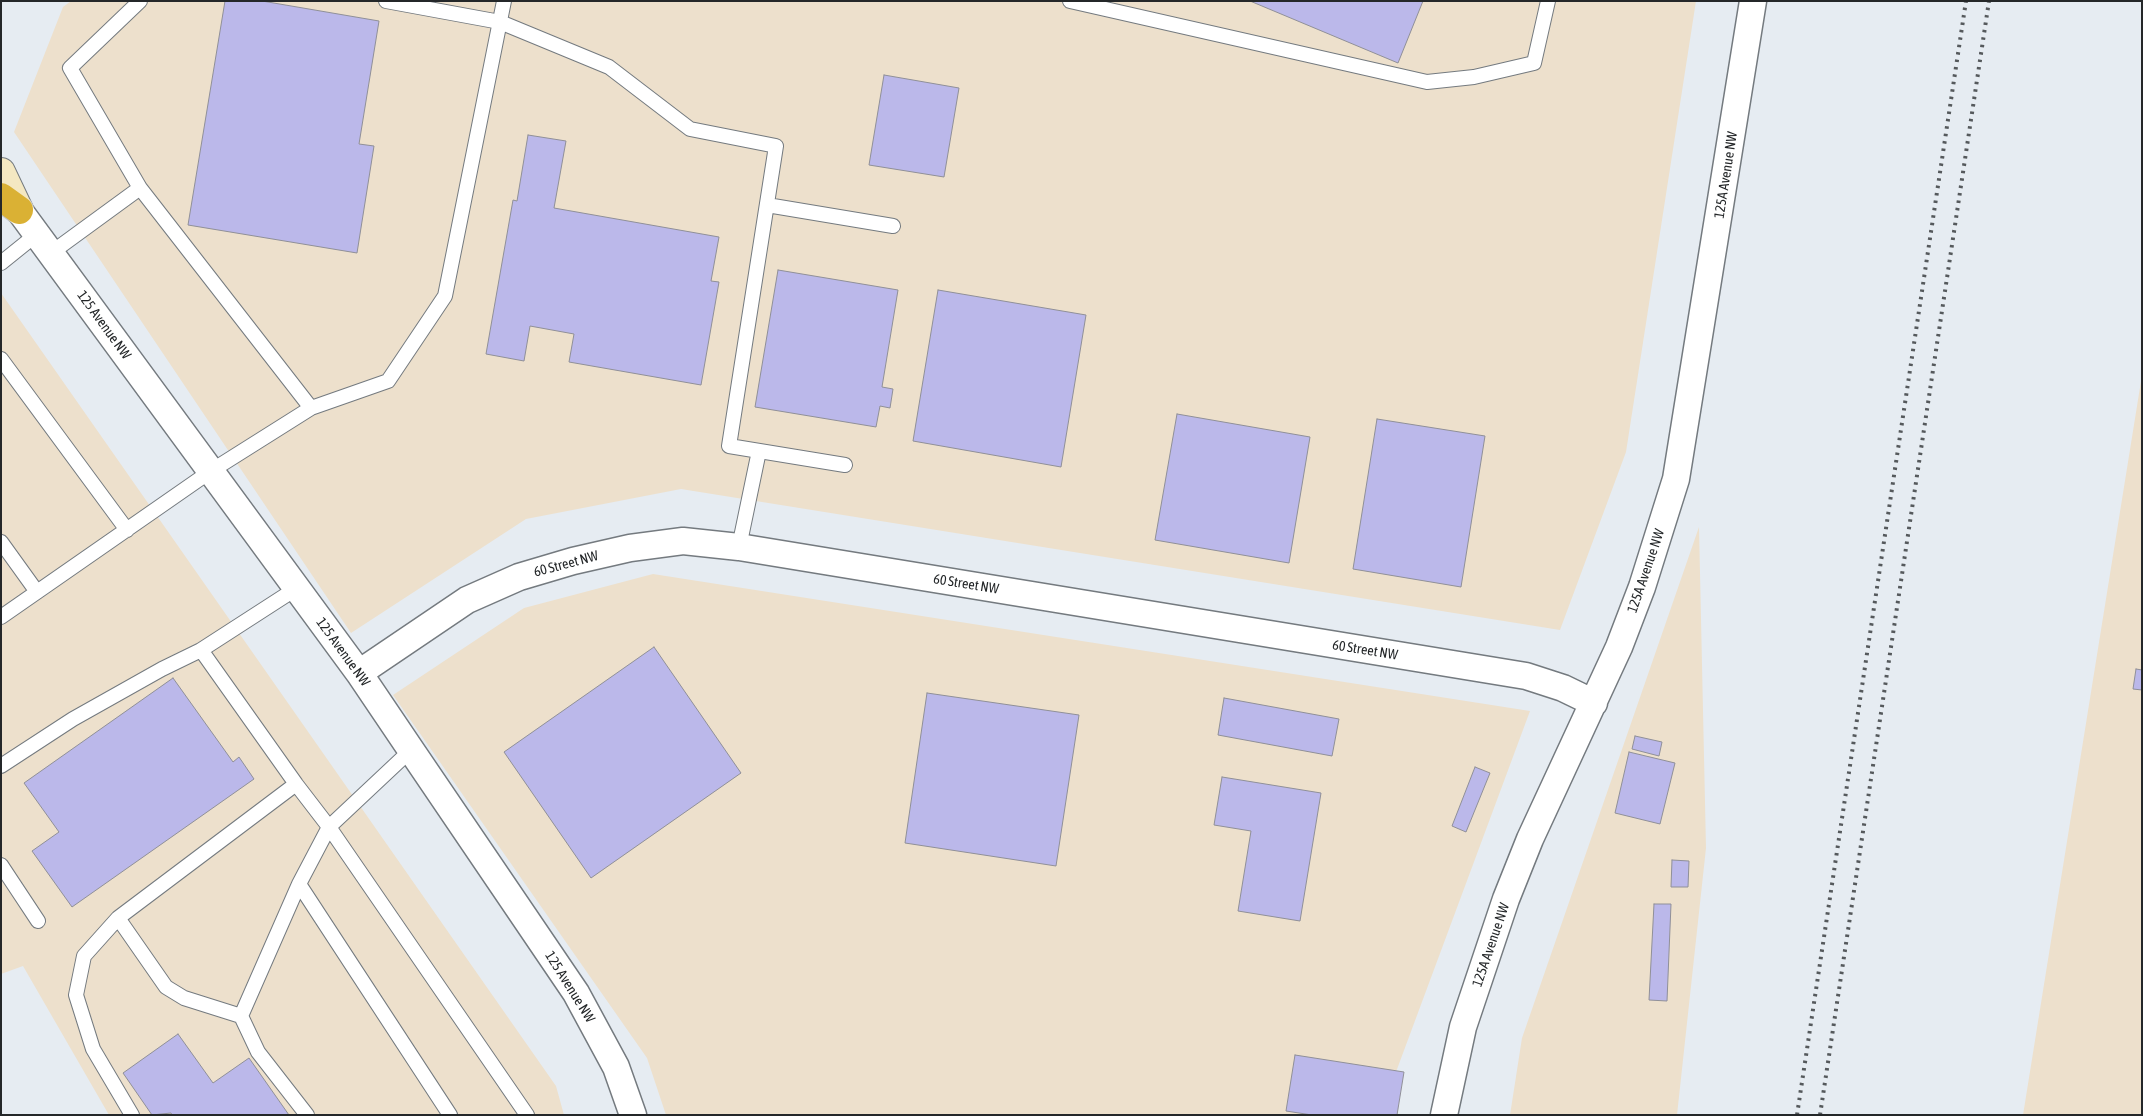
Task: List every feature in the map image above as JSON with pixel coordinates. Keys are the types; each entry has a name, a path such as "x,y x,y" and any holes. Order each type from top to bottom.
{"street":[{"name":"125A Avenue NW","path":"1444,1115 1464,1027 1506,899 1530,839 1619,647 1642,587 1676,479 1753,1"},
{"path":"1,172 10,204"},
{"name":"125 Avenue NW","path":"10,204 44,243 359,673 576,993 616,1067 633,1115"},
{"name":"60 Street NW","path":"359,673 467,600 519,577 573,561 630,548 683,541 739,547 1526,676 1563,688 1594,703"}],"lane":[{"path":"140,1 70,68 140,188 311,408"},
{"path":"386,1 500,22 609,67 690,129 776,146 729,446 845,465"},
{"path":"1,617 211,471 311,408 388,381 445,296 504,1"},
{"path":"1070,1 1427,82 1474,77 1534,63 1548,1"},
{"path":"1,263 44,243 140,188"},
{"path":"767,205 892,226"},
{"path":"1,359 127,530"},
{"path":"739,547 758,451"},
{"path":"1,542 37,592"},
{"path":"1,766 73,719 162,669 201,650 297,588"},
{"path":"201,650 296,784 329,827 527,1115"},
{"path":"241,1016 299,884 329,827 411,750"},
{"path":"132,1115 92,1050 76,994 84,956 118,918 296,784"},
{"path":"1,865 38,921"},
{"path":"299,884 450,1115"},
{"path":"118,918 166,987 184,998 241,1016 258,1052 307,1115"}],"shaded area":[{"path":"71,1 1696,1 1626,452 1560,630 681,489 526,519 351,633 14,132 63,7"},
{"path":"1,293 556,1086 564,1115 109,1115 23,966 1,974"},
{"path":"2142,375 2142,1115 2023,1115"},
{"path":"1699,527 1706,848 1677,1115 1510,1115 1522,1038"},
{"path":"653,574 1530,711 1380,1115 666,1115 647,1058 393,695 524,608"}],"building":[{"path":"225,1 262,1 379,21 359,144 374,146 357,253 188,225"},
{"path":"1250,1 1423,1 1398,63"},
{"path":"884,75 959,88 944,177 869,165"},
{"path":"528,135 566,141 554,208 719,237 711,281 719,282 701,385 569,362 574,334 530,326 524,361 486,354 513,200 517,201"},
{"path":"778,270 898,290 882,387 893,389 890,408 880,406 876,427 755,407"},
{"path":"938,290 1086,315 1061,467 913,441"},
{"path":"1177,414 1310,437 1289,563 1155,540"},
{"path":"1377,419 1485,436 1461,587 1353,569"},
{"path":"654,647 741,773 591,878 504,752"},
{"path":"2136,669 2142,670 2142,690 2133,689"},
{"path":"173,678 233,762 239,757 254,779 72,907 32,851 59,832 24,783"},
{"path":"927,693 1079,715 1056,866 905,843"},
{"path":"1224,698 1339,719 1332,756 1218,735"},
{"path":"1635,736 1662,742 1659,756 1632,749"},
{"path":"1629,752 1675,763 1660,824 1615,813"},
{"path":"1475,767 1490,773 1466,832 1452,826"},
{"path":"1222,777 1321,793 1300,921 1238,911 1251,831 1214,825"},
{"path":"1672,860 1689,861 1688,887 1671,887"},
{"path":"1654,904 1671,904 1667,1001 1649,1000"},
{"path":"178,1034 213,1083 249,1058 289,1115 172,1115 171,1113 152,1115 123,1073"},
{"path":"1295,1055 1404,1072 1397,1115 1312,1115 1286,1111"}],"railway":[{"path":"1797,1115 1966,1"},
{"path":"1820,1115 1989,1"}]}
